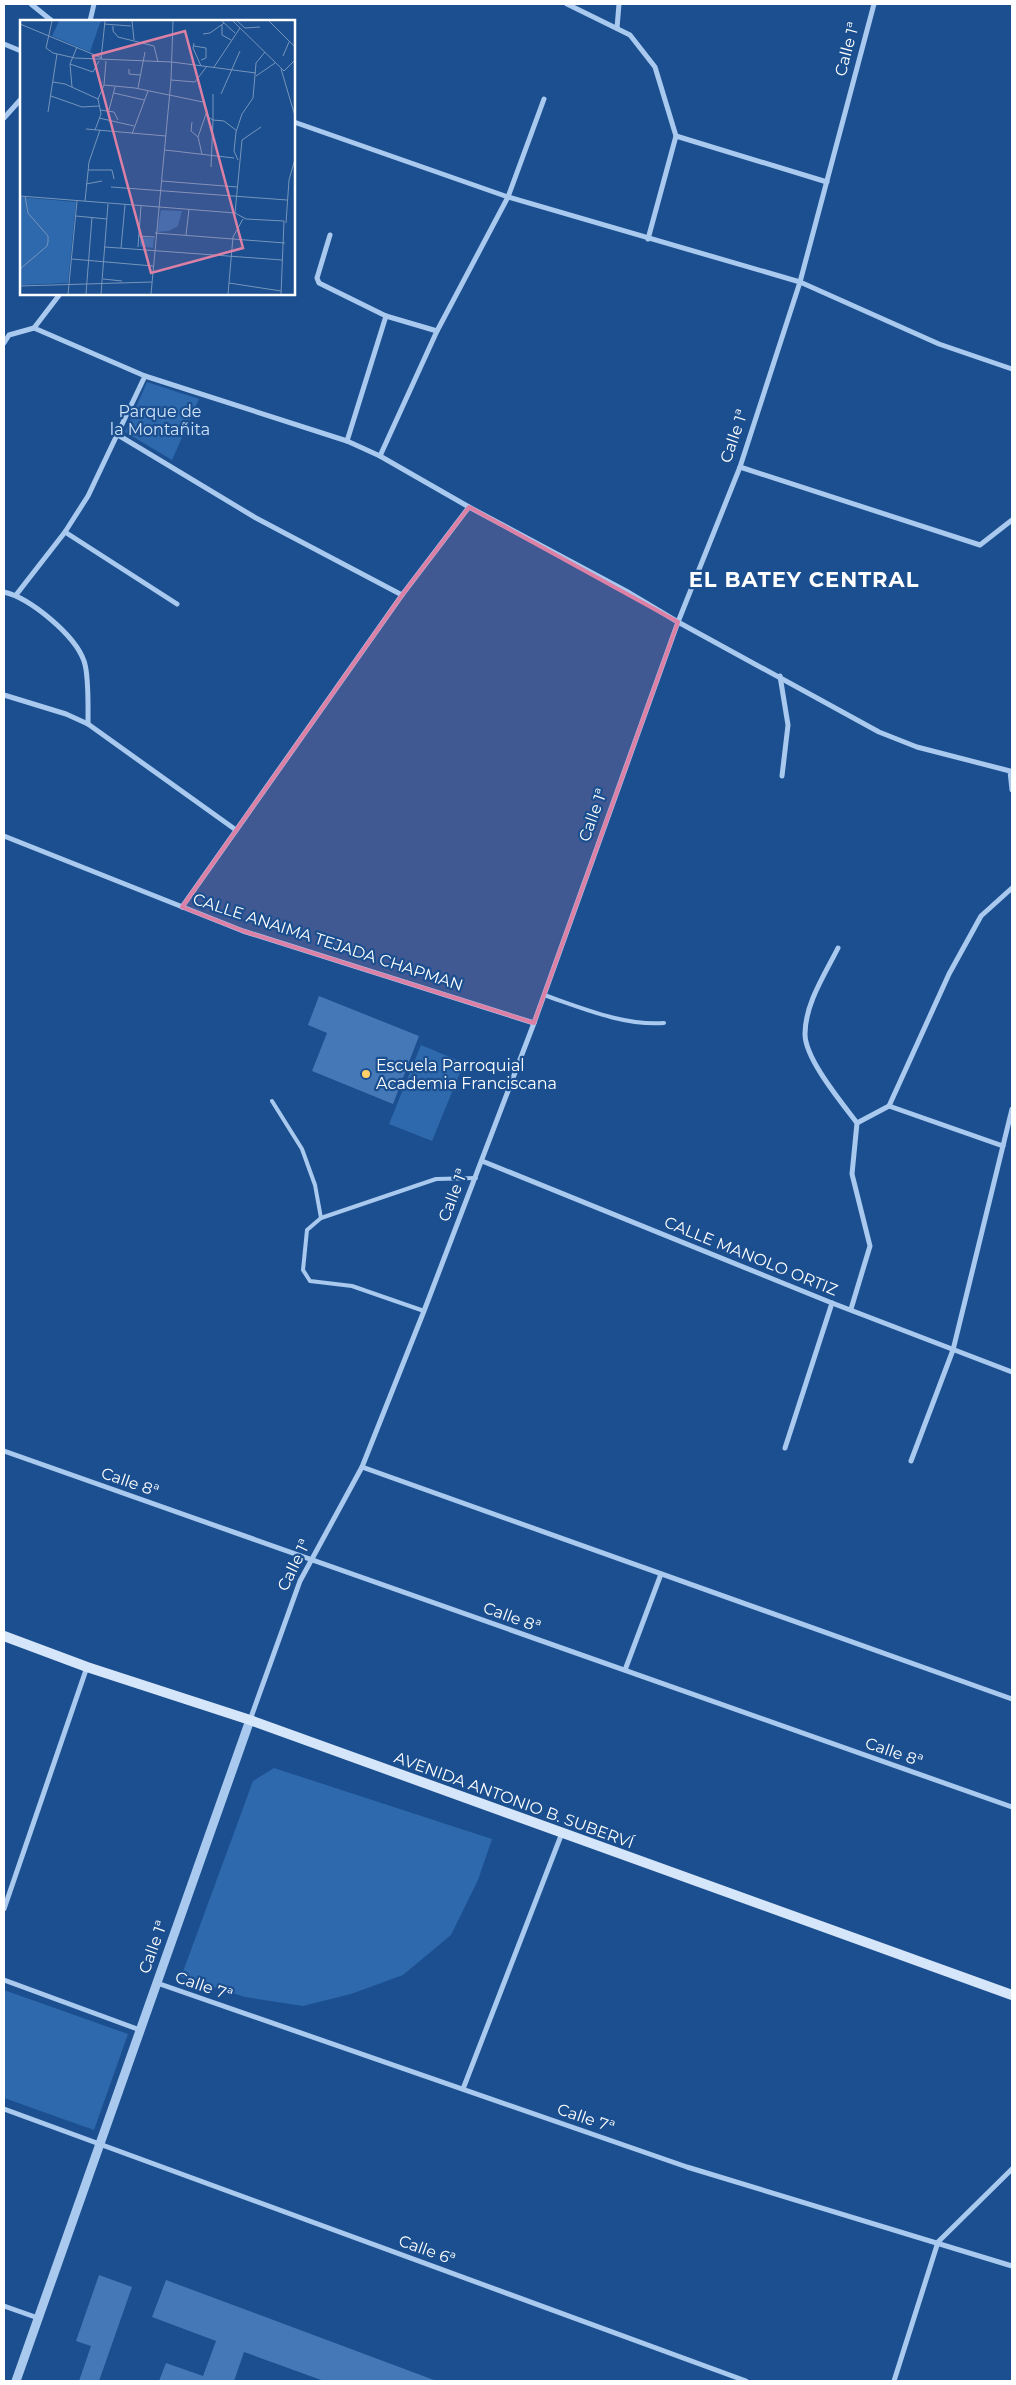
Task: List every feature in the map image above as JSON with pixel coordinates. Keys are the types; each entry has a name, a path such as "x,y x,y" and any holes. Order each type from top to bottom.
{"main road":[{"name":"AVENIDA ANTONIO B. SUBERVÍ","path":"4,1636 87,1667 250,1720 1012,1995"}],"street":[{"path":"30,4 51,20"},
{"path":"90,20 94,4"},
{"path":"567,4 630,35 655,67 676,136 648,239"},
{"path":"617,28 619,4"},
{"name":"Calle 1ª","path":"16,2381 156,1982 300,1581 362,1467 424,1311 544,996 678,622 740,467 800,282 874,4"},
{"path":"4,44 20,51"},
{"path":"380,456 437,331 508,197 544,99"},
{"path":"4,118 20,100"},
{"path":"295,122 508,197 800,282 939,344 1012,370"},
{"path":"676,136 827,182"},
{"path":"330,235 317,278 319,283 386,316 437,331"},
{"path":"34,328 59,295"},
{"path":"346,441 386,316"},
{"path":"4,343 6,333 34,328 145,376 346,441 380,456 469,508 626,591 678,622 780,676 829,706 879,732 917,747 1011,772 1012,790"},
{"path":"16,595 65,532 88,496 145,376"},
{"path":"118,435 256,518 402,595"},
{"path":"740,467 980,545 1012,520"},
{"path":"182,907 402,595 469,508"},
{"path":"65,532 177,604"},
{"path":"4,592 16,595 67,632 85,662 88,724"},
{"path":"780,676 788,724 782,776"},
{"path":"4,695 66,714 88,724 236,830"},
{"name":"CALLE ANAIMA TEJADA CHAPMAN","path":"4,836 243,931 534,1023"},
{"path":"857,1123 890,1106 949,974 976,924 981,916 1012,888"},
{"path":"838,948 810,1004 804,1035 818,1070 857,1123 852,1174 870,1246 851,1309"},
{"path":"890,1106 1003,1146"},
{"path":"911,1461 953,1350 1012,1110"},
{"name":"CALLE MANOLO ORTIZ","path":"482,1161 832,1303 1012,1372"},
{"path":"785,1448 832,1303"},
{"name":"Calle 8ª","path":"4,1450 1012,1806"},
{"path":"362,1467 1012,1699"},
{"path":"625,1670 661,1574"},
{"path":"4,1909 87,1667"},
{"path":"463,2089 562,1833"},
{"path":"4,1980 140,2030"},
{"name":"Calle 7ª","path":"156,1982 687,2167 1012,2266"},
{"name":"Calle 6ª","path":"4,2109 746,2381"},
{"path":"894,2381 938,2242 1012,2169"},
{"path":"4,2306 38,2318"}],"lane":[{"path":"544,996 602,1014 647,1024 664,1023"},
{"path":"272,1101 302,1149 315,1185 321,1218"},
{"path":"424,1311 352,1286 310,1281 303,1270 307,1230 321,1218 436,1179 476,1178"}],"highlighted area":[{"path":"469,507 678,622 534,1023 243,931 182,907 402,595"}],"green space":[{"name":"Parque de la Montañita","path":"147,382 199,399 172,460 125,432"},
{"path":"421,1045 464,1063 432,1141 389,1124"},
{"path":"274,1768 492,1839 478,1880 451,1935 403,1975 351,1994 303,2006 245,1997 181,1977 253,1781"},
{"path":"4,1990 128,2034 94,2130 4,2098"}],"building":[{"path":"319,996 419,1036 393,1104 312,1071 327,1033 308,1025"},
{"path":"99,2275 132,2287 99,2381 79,2381 91,2346 76,2341"},
{"path":"166,2280 434,2381 324,2381 244,2352 234,2381 159,2381 166,2363 203,2376 216,2341 152,2317"}],"place":[{"name":"Escuela Parroquial Academia Franciscana","path":"366,1074"}],"district":[{"name":"EL BATEY CENTRAL","path":"804,579"}]}
